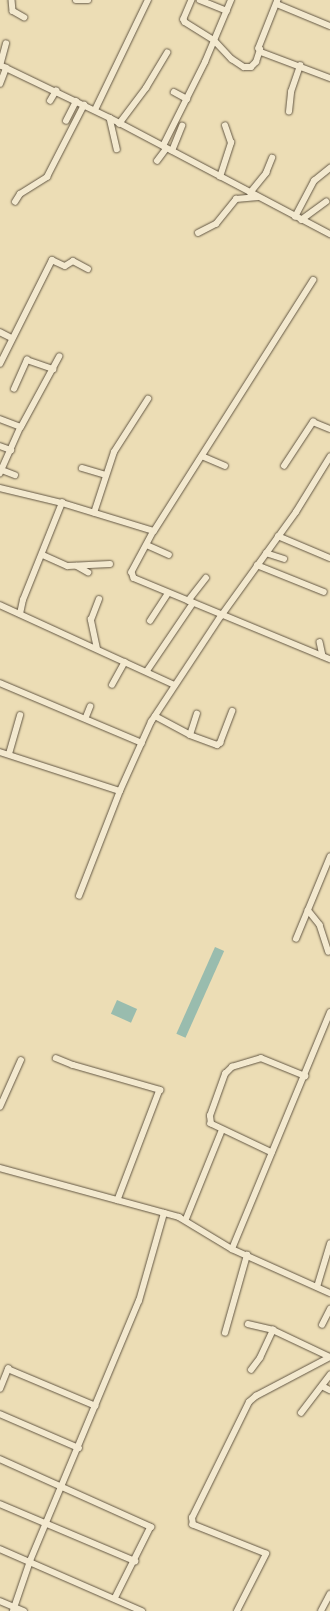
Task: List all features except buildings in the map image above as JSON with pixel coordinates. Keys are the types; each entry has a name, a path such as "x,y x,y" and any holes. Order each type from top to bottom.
{"street":[{"path":"12,0 13,11 24,17"},
{"path":"76,0 88,0"},
{"path":"95,110 148,0"},
{"path":"192,0 184,19 185,22 214,40 232,59 244,67 250,67 256,62 278,2 330,26"},
{"path":"200,0 227,11"},
{"path":"167,149 187,99 231,0"},
{"path":"0,84 6,44"},
{"path":"260,50 330,78"},
{"path":"119,124 146,88 167,53"},
{"path":"2,66 56,90 298,219 330,234"},
{"path":"289,112 291,92 300,66"},
{"path":"50,101 56,90"},
{"path":"174,92 187,99"},
{"path":"66,121 76,101"},
{"path":"16,202 20,194 47,177 84,105"},
{"path":"110,118 117,149"},
{"path":"157,161 182,126"},
{"path":"220,177 231,143 225,126"},
{"path":"250,193 266,173 272,158"},
{"path":"298,219 314,181 330,168"},
{"path":"198,233 216,224 236,199 258,197"},
{"path":"298,219 326,202"},
{"path":"0,364 52,260 65,266 73,261 88,268"},
{"path":"313,280 154,531 132,575 168,593 221,616 330,659"},
{"path":"0,332 12,338"},
{"path":"15,475 1,472 21,426 59,357"},
{"path":"14,389 27,360 53,369"},
{"path":"94,512 114,452 148,399"},
{"path":"0,418 21,426"},
{"path":"284,466 313,422 330,429"},
{"path":"0,446 11,450"},
{"path":"202,456 225,466"},
{"path":"79,896 120,791 155,716 221,616 278,536 330,457"},
{"path":"82,468 106,475"},
{"path":"0,488 62,503 154,531"},
{"path":"20,614 25,596 43,555 43,548 62,503"},
{"path":"278,536 330,558"},
{"path":"147,545 169,555"},
{"path":"266,553 284,559"},
{"path":"43,555 68,566 110,564"},
{"path":"257,565 324,592"},
{"path":"77,566 88,572"},
{"path":"147,671 206,578"},
{"path":"150,621 168,593"},
{"path":"97,649 91,620 99,599"},
{"path":"0,605 175,685"},
{"path":"320,642 323,656"},
{"path":"112,685 125,662"},
{"path":"0,683 86,718 142,743"},
{"path":"86,718 90,707"},
{"path":"155,716 190,735 217,745 220,743 232,711"},
{"path":"190,735 197,714"},
{"path":"9,754 20,716"},
{"path":"0,752 120,791"},
{"path":"296,939 330,858"},
{"path":"308,910 320,925 328,952"},
{"path":"232,1248 305,1076 330,1012"},
{"path":"56,1058 73,1065 160,1090 118,1200"},
{"path":"272,1153 211,1124 210,1116 225,1074 232,1067 261,1058 305,1076"},
{"path":"0,1107 21,1060"},
{"path":"186,1219 222,1130"},
{"path":"0,1168 186,1219 197,1230 232,1248 330,1293"},
{"path":"14,1609 30,1561 79,1448 139,1301 164,1213"},
{"path":"317,1287 330,1244"},
{"path":"226,1333 247,1255"},
{"path":"322,1325 330,1309"},
{"path":"248,1324 273,1330 330,1357"},
{"path":"251,1370 260,1358 273,1330"},
{"path":"237,1611 266,1554 193,1524 192,1518 249,1402 256,1396 330,1357"},
{"path":"0,1389 8,1369 96,1406"},
{"path":"301,1413 330,1375"},
{"path":"322,1386 330,1390"},
{"path":"0,1414 79,1448"},
{"path":"0,1459 63,1485 148,1524 150,1531 115,1599"},
{"path":"0,1504 134,1561"},
{"path":"0,1549 115,1599 130,1609 142,1611"},
{"path":"322,1611 330,1594"},
{"path":"0,1601 14,1609 24,1611"}],"shaded area":[{"path":"215,947 224,951 185,1038 176,1034"},
{"path":"117,1000 137,1009 131,1023 111,1014"}]}
